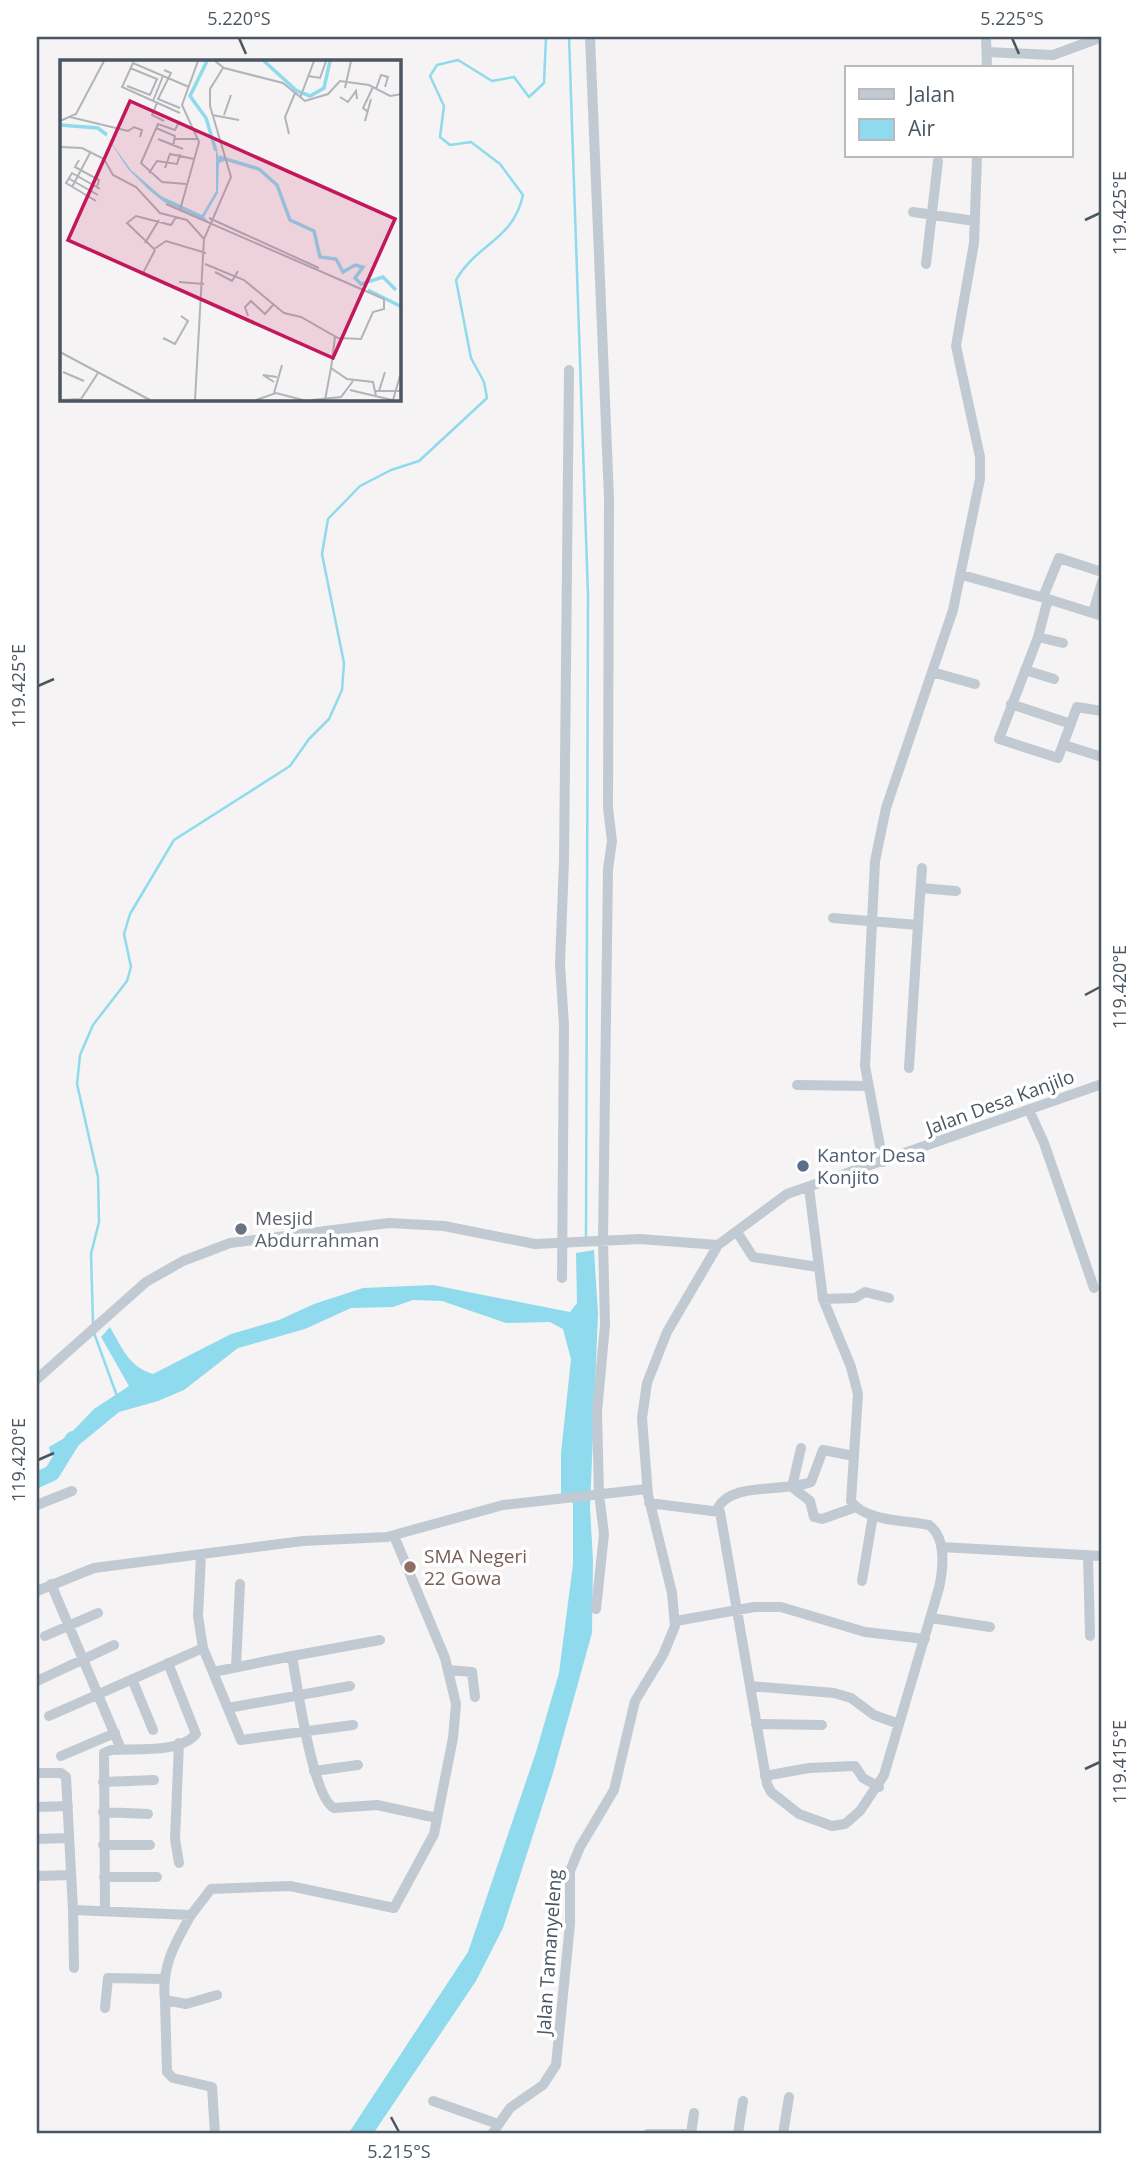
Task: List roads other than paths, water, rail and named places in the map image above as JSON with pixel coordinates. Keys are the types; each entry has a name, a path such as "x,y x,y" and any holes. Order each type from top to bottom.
{"street":[{"path":"590,37 609,524 608,808 612,841 608,869 600,1240 605,1325 598,1396 596,1494 604,1534 596,1609"},
{"path":"986,37 987,66"},
{"path":"987,52 1053,55 1102,37"},
{"path":"883,1162 867,1086 865,1048 875,861 880,829 962,575 981,472 956,346 975,221 977,158"},
{"path":"926,264 938,161"},
{"path":"914,212 975,221"},
{"path":"562,1278 565,1244 564,1025 560,964 564,861 569,370"},
{"path":"1102,572 1059,558 1045,598 1038,637 999,737 1001,741 1056,759 1064,746 1077,706 1102,711"},
{"path":"962,575 1098,614 1102,582"},
{"path":"1038,637 1063,643"},
{"path":"1026,670 1054,679"},
{"path":"932,672 975,684"},
{"path":"1011,704 1071,724"},
{"path":"1064,746 1099,756"},
{"path":"909,1068 922,868"},
{"path":"920,888 957,891"},
{"path":"833,918 918,925"},
{"name":"Jalan Desa Kanjilo","path":"718,1245 774,1201 1102,1084"},
{"path":"797,1085 867,1086"},
{"path":"1029,1110 1044,1143 1047,1161 1094,1288"},
{"path":"809,1188 823,1299 858,1394 851,1494 856,1507"},
{"path":"37,1378 107,1313 153,1278 192,1257 230,1243 389,1223 444,1226 535,1244 640,1239 718,1245 667,1332 647,1383 642,1418 649,1503 676,1621 737,1610 781,1607 856,1630 925,1639"},
{"path":"737,1232 752,1257 818,1267"},
{"path":"823,1299 855,1298 866,1292 889,1298"},
{"path":"792,1487 800,1448"},
{"path":"717,1509 722,1500 735,1492 792,1487 813,1481 823,1450 854,1456"},
{"path":"649,1503 717,1509 723,1516 765,1776 771,1792 779,1799 812,1821 832,1826 845,1824 879,1787 931,1618 941,1579 941,1547 936,1533 929,1525 873,1514 856,1507 822,1519 814,1517 810,1501 792,1487"},
{"path":"38,1588 94,1568 303,1541 394,1536 503,1505 647,1489"},
{"path":"37,1505 72,1491"},
{"path":"862,1581 873,1514"},
{"path":"215,2134 215,2093 212,2087 173,2078 167,2072 162,1979 169,1957 191,1915 211,1889 275,1885 392,1909 428,1850 437,1818 456,1711 456,1693 394,1536"},
{"path":"941,1547 1102,1556"},
{"path":"201,1555 198,1616 203,1648 243,1742 353,1725"},
{"path":"1088,1555 1090,1636"},
{"path":"51,1584 121,1749"},
{"path":"236,1667 240,1584"},
{"path":"46,1636 98,1613"},
{"path":"931,1618 990,1627"},
{"name":"Jalan Tamanyeleng","path":"492,2134 510,2108 550,2079 556,2065 570,1924 570,1871 580,1847 614,1790 635,1701 663,1655 676,1621"},
{"path":"213,1672 380,1640"},
{"path":"37,1681 114,1645"},
{"path":"49,1716 203,1648"},
{"path":"292,1656 317,1785 332,1807 377,1805 437,1818"},
{"path":"104,1909 103,1782 106,1752 179,1743 192,1739 197,1731 168,1663"},
{"path":"449,1670 472,1672 475,1697"},
{"path":"132,1679 153,1730"},
{"path":"229,1708 350,1685"},
{"path":"750,1686 834,1693 850,1698 874,1715 899,1724"},
{"path":"756,1724 822,1725"},
{"path":"61,1756 115,1733"},
{"path":"179,1743 175,1839 179,1863"},
{"path":"314,1771 358,1765"},
{"path":"765,1776 809,1768 855,1766 863,1779 879,1787"},
{"path":"37,1773 65,1774 74,1968"},
{"path":"103,1782 154,1780"},
{"path":"37,1807 68,1806"},
{"path":"103,1812 148,1814"},
{"path":"37,1839 67,1839"},
{"path":"103,1845 150,1845"},
{"path":"37,1876 70,1875"},
{"path":"104,1877 157,1877"},
{"path":"73,1910 104,1909 191,1915"},
{"path":"105,2008 108,1978 162,1979"},
{"path":"165,2000 186,2004 217,1995"},
{"path":"783,2134 789,2097"},
{"path":"433,2101 498,2124"},
{"path":"738,2134 743,2101"},
{"path":"648,2134 691,2134 694,2113"}],"water":[{"path":"594,1250 598,1314 590,1507 593,1561 592,1633 553,1773 503,1928 476,1981 373,2134 348,2134 468,1952 536,1752 559,1673 573,1564 573,1503 561,1498 561,1453 571,1359 563,1329 550,1322 506,1323 442,1301 413,1300 393,1307 351,1308 305,1329 238,1348 184,1390 119,1412 68,1454 51,1456 49,1447 68,1436 94,1409 129,1386 101,1337 110,1327 132,1362 153,1374 231,1334 279,1320 314,1304 363,1288 433,1285 570,1312 577,1303 576,1253"}],"waterway":[{"path":"93,1323 91,1254 99,1222 98,1177 77,1084 80,1055 93,1025 127,981 131,967 124,934 130,914 174,840 290,766 309,739 329,719 342,690 344,663 322,554 328,519 360,486 391,470 419,461 487,398 484,382 471,358 456,280 464,268 511,222 523,195 500,164 471,142 450,145 440,137 444,106 430,76 437,65 458,60 492,81 514,77 529,97 544,83 546,37"},
{"path":"569,37 588,596 586,1237"},
{"path":"94,1333 117,1396"},
{"path":"37,1480 52,1473 73,1439"}],"place":[{"name":"Kantor Desa Konjito","path":"803,1166"},
{"name":"Mesjid Abdurrahman","path":"241,1229"},
{"name":"SMA Negeri 22 Gowa","path":"410,1567"}]}
